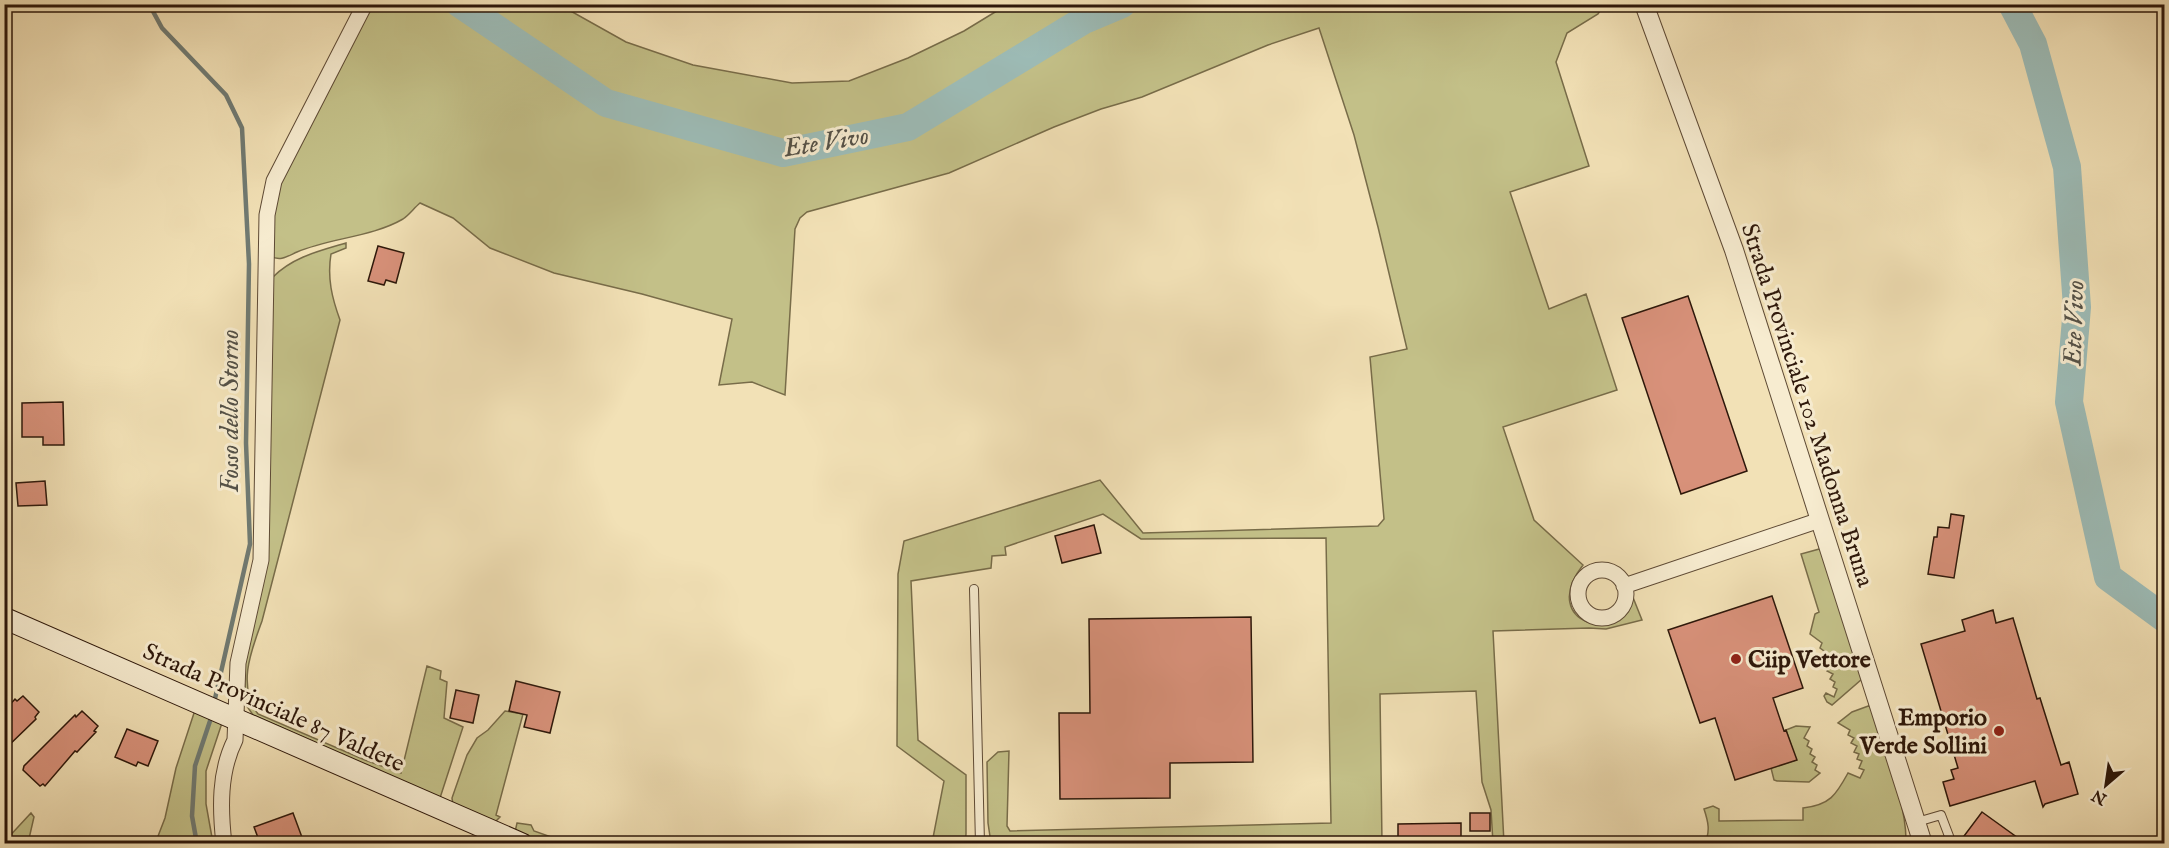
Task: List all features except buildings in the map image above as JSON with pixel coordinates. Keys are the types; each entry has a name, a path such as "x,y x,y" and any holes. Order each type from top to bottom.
{"main road":[{"name":"Strada Provinciale 87 Valdete","path":"4,618 522,843"}],"street":[{"path":"224,843 222,825 224,775 235,740 230,715 238,663 261,560 267,215 274,181 359,20 365,4"},
{"name":"Strada Provinciale 102 Madonna Bruna","path":"1644,4 1734,250 1923,843"},
{"path":"1624,586 1820,520"},
{"name":"Strada Provinciale 102 Madonna Bruna","path":"1914,843 1915,823"}],"lane":[{"path":"974,589 980,843"},
{"path":"1915,823 1941,815 1952,843"}],"shaded area":[{"path":"370,5 560,5 626,42 693,65 792,83 849,81 908,58 964,31 1000,9 1019,5 1604,5 1598,14 1567,33 1556,62 1589,166 1510,192 1549,309 1586,294 1617,390 1503,427 1534,520 1583,565 1571,586 1570,602 1576,614 1587,622 1600,624 1614,621 1624,611 1629,596 1632,595 1642,620 1606,629 1493,631 1504,843 1493,843 1491,810 1482,782 1476,691 1380,694 1382,843 991,843 988,823 987,762 998,752 1009,751 1007,826 1010,831 1331,823 1326,538 1141,539 1103,514 1005,547 1006,555 992,556 991,568 911,581 918,740 966,775 965,843 932,843 944,781 897,746 898,574 904,541 1100,480 1143,533 1378,526 1384,519 1370,357 1407,349 1354,135 1319,28 1268,45 1142,97 1101,109 1054,127 949,173 807,212 800,218 795,229 785,395 752,382 719,385 732,319 554,273 490,248 453,218 420,203 403,219 378,230 310,247 284,258 271,256 275,193"},
{"path":"346,243 346,248 331,254 331,288 340,320 262,621 250,656 248,691 258,714 401,773 427,666 441,671 440,679 447,682 444,718 463,727 440,798 253,715 246,705 244,671 265,553 273,277 289,264 316,252"},
{"path":"1823,548 1862,679 1832,705 1824,696 1826,693 1834,697 1837,689 1833,687 1835,682 1830,679 1833,674 1827,671 1830,666 1824,663 1827,658 1822,656 1824,651 1820,648 1822,643 1810,634 1815,614 1819,612 1801,554"},
{"path":"1871,705 1899,792 1906,843 1704,844 1708,822 1704,809 1713,806 1719,809 1719,821 1803,820 1803,808 1812,807 1831,798 1848,773 1860,778 1864,770 1859,768 1862,761 1857,759 1859,754 1854,752 1857,746 1851,743 1854,738 1848,735 1850,730 1838,723 1852,712"},
{"path":"195,710 222,723 206,771 206,804 213,843 155,844 165,818 176,768"},
{"path":"505,711 523,714 496,815 500,817 494,823 453,805 452,798 467,755 477,738 488,730"},
{"path":"1796,726 1810,727 1804,738 1809,741 1807,746 1812,749 1810,754 1815,757 1812,762 1817,765 1815,770 1820,773 1809,782 1774,780 1771,768 1796,760 1786,730"},
{"path":"31,813 34,817 28,843 5,843 5,841"},
{"path":"517,823 531,825 534,831 568,843 543,843 515,832"}],"waterway":[{"name":"Fosso dello Storno","path":"149,4 162,28 226,95 242,128 249,264 246,443 250,544 214,703"},
{"name":"Ete Vivo","path":"460,4 606,103 783,153 908,127 1084,20 1122,4"},
{"name":"Ete Vivo","path":"2012,4 2033,44 2067,167 2077,307 2069,402 2108,577 2164,618"},
{"name":"Fosso dello Storno","path":"197,844 192,816 195,766 212,715"}],"place":[{"name":"Ciip Vettore","path":"1736,659"},
{"name":"Emporio Verde Sollini","path":"1999,731"}]}
